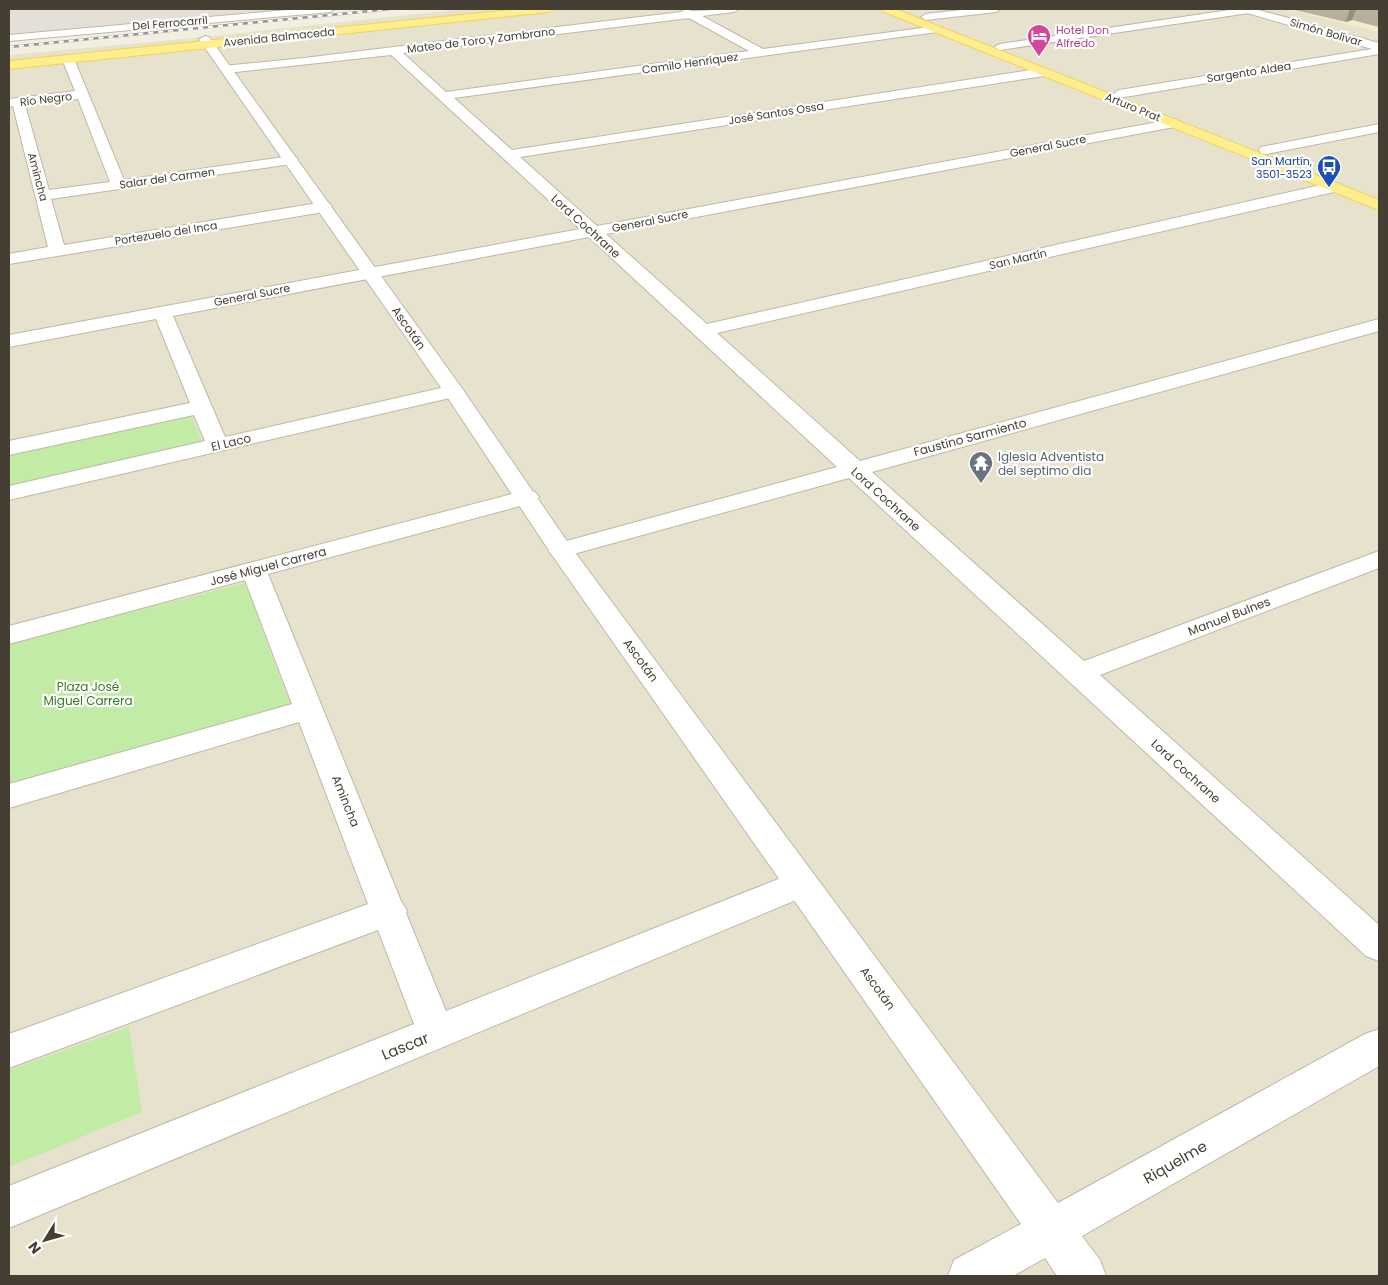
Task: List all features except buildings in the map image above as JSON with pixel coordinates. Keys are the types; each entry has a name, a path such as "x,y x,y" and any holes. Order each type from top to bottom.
{"main road":[{"name":"Avenida Balmaceda","path":"9,65 498,9"},
{"name":"Avenida Balmaceda","path":"9,59 446,20 548,9"},
{"name":"Arturo Prat","path":"886,9 1379,205"},
{"name":"Arturo Prat","path":"905,9 1379,195"}],"street":[{"name":"Del Ferrocarril","path":"9,38 330,9"},
{"name":"Mateo de Toro y Zambrano","path":"227,70 473,41 684,12 734,9"},
{"path":"926,17 996,9"},
{"path":"1000,47 1246,9"},
{"name":"Simón Bolívar","path":"1246,9 1379,49"},
{"path":"684,12 762,53"},
{"path":"446,20 473,41"},
{"name":"Camilo Henríquez","path":"443,96 936,29"},
{"name":"Ascotán","path":"207,42 454,391 561,550 1084,1276"},
{"name":"Sargento Aldea","path":"1119,94 1379,49"},
{"name":"Lord Cochrane","path":"394,51 1379,946"},
{"path":"68,59 119,185"},
{"name":"José Santos Ossa","path":"508,155 1044,72"},
{"name":"Río Negro","path":"13,103 83,94"},
{"name":"Amincha","path":"13,103 43,196 57,251"},
{"name":"General Sucre","path":"9,341 1174,123"},
{"path":"1266,150 1379,128"},
{"name":"Salar del Carmen","path":"43,196 291,160"},
{"name":"San Martín","path":"702,331 1334,188"},
{"name":"Portezuelo del Inca","path":"9,259 324,207"},
{"path":"162,312 218,446"},
{"name":"Faustino Sarmiento","path":"561,550 1379,325"},
{"name":"El Laco","path":"9,493 454,391"},
{"path":"9,448 202,407"},
{"name":"José Miguel Carrera","path":"9,635 527,497"},
{"name":"Manuel Bulnes","path":"1078,673 1379,559"},
{"name":"Amincha","path":"254,570 390,911 436,1033"},
{"path":"9,796 309,709"},
{"name":"Lascar","path":"9,1207 801,883"},
{"path":"9,1051 390,911"},
{"name":"Riquelme","path":"970,1276 1379,1046"}],"shaded area":[{"path":"9,9 298,9 9,35"},
{"path":"464,9 1379,9 1379,1276 9,1276 9,55 204,37"},
{"path":"1286,9 1379,9 1379,32"}],"green space":[{"path":"191,415 203,444 9,487 9,455"},
{"name":"Plaza José Miguel Carrera","path":"245,583 292,709 9,786 9,643"},
{"path":"129,1027 142,1112 9,1167 9,1070"}],"railway":[{"path":"9,47 390,9"}],"place":[{"name":"Hotel Don Alfredo","path":"1039,57"},
{"name":"San Martín, 3501-3523","path":"1329,188"},
{"name":"Iglesia Adventista del septimo dia","path":"981,484"}]}
